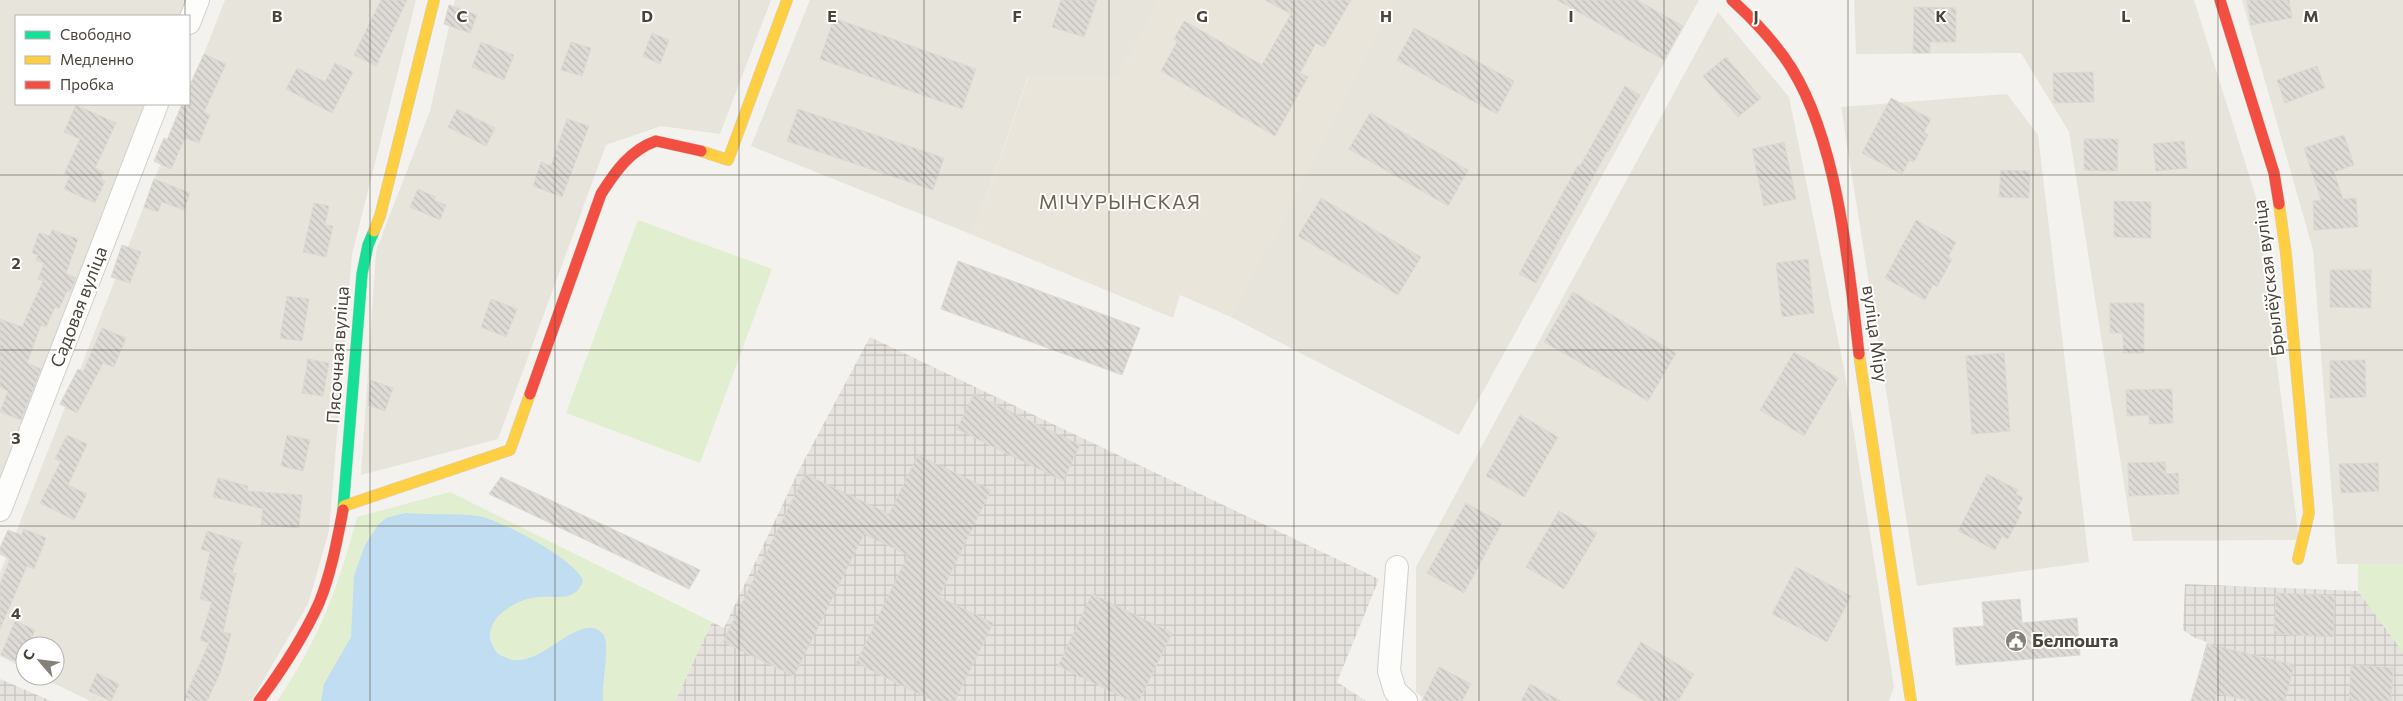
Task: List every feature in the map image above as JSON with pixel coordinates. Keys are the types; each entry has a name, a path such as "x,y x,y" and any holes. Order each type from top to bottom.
{"street":[{"path":"190,20 198,0"},
{"name":"Пясочная вуліца","path":"259,701 284,668 318,602 334,554 344,506 362,274 368,245 380,216 434,0"},
{"path":"344,506 510,450 601,194 611,178 642,147 658,141 728,160 787,0"},
{"name":"вуліца Міру","path":"1732,0 1764,31 1798,80 1812,111 1834,184 1848,263 1874,462 1906,652 1911,701"},
{"name":"Брылёўская вуліца","path":"2220,0 2274,173 2286,254 2310,512 2298,559"},
{"name":"Садовая вуліца","path":"0,510 157,105"},
{"path":"1397,567 1389,671 1395,690 1406,701"}],"shaded area":[{"path":"0,0 190,0 183,15 15,15 15,105 148,105 0,477"},
{"path":"225,0 416,0 352,254 329,531 308,604 251,701 90,701 59,686 65,686 65,636 15,636 15,664 0,656 0,573 184,105 190,105 190,89"},
{"path":"455,0 771,0 720,134 661,126 606,145 498,439 361,475 376,251 430,111"},
{"path":"810,0 1159,0 1118,78 1028,77 973,235 751,146"},
{"path":"1159,0 1394,0 1303,182 1231,317 1180,295 1173,318 973,235 1029,76 1118,78"},
{"path":"1393,0 1699,0 1459,435 1231,317"},
{"path":"1854,0 2194,0 2256,197 2299,540 2133,541 2069,132 2021,53 1856,54"},
{"path":"2242,0 2403,0 2403,564 2337,564 2313,250"},
{"path":"1718,12 1789,97 1844,369 1894,687 1889,701 1427,701 1416,692 1416,567"},
{"path":"2007,94 2038,135 2089,562 1917,586 1841,107"},
{"path":"870,337 1379,579 1337,682 1366,701 675,701 712,622 724,628 799,470"},
{"path":"2185,584 2358,591 2403,652 2403,701 2191,701 2207,642 2195,638 2183,630"},
{"path":"0,679 51,701 0,701"}],"green space":[{"path":"638,220 772,269 700,463 566,413"},
{"path":"450,492 712,622 675,701 277,701 304,657 326,613 343,567 357,517"},
{"path":"2358,564 2403,564 2403,652 2358,591"}],"water":[{"path":"405,513 469,515 489,519 519,532 536,542 577,571 583,580 576,592 565,596 529,598 520,601 494,621 490,632 490,640 499,654 507,658 519,660 532,657 571,634 583,629 594,628 603,634 606,646 603,701 321,701 324,684 351,637 354,576 365,545 378,525 386,518"}],"building":[{"path":"381,0 407,0 376,66 354,55"},
{"path":"1061,0 1097,0 1084,37 1052,27"},
{"path":"1265,0 1351,0 1324,47 1316,43 1300,73 1308,77 1275,136 1161,71 1177,42 1174,39 1184,21 1262,65 1291,14"},
{"path":"1557,0 1637,0 1683,26 1664,60"},
{"path":"2247,0 2289,0 2292,18 2251,25"},
{"path":"449,5 477,15 470,33 444,24"},
{"path":"1914,7 1956,8 1956,42 1930,42 1930,53 1913,53"},
{"path":"834,18 976,69 962,109 820,59"},
{"path":"1414,28 1514,81 1497,114 1397,60"},
{"path":"652,33 669,40 660,64 643,56"},
{"path":"481,42 514,55 504,80 472,67"},
{"path":"571,42 591,48 582,76 561,70"},
{"path":"204,54 226,64 204,112 210,115 199,143 185,138 171,169 154,161 164,138 167,140 182,105 190,105 190,85"},
{"path":"1726,57 1761,98 1738,117 1703,76"},
{"path":"335,63 353,72 332,113 286,89 297,68 325,82"},
{"path":"2317,66 2325,88 2285,103 2277,80"},
{"path":"2093,72 2094,102 2054,103 2053,73"},
{"path":"1625,86 1640,95 1607,151 1536,283 1519,274 1578,165 1580,166"},
{"path":"1891,98 1931,119 1924,132 1928,135 1914,162 1909,160 1902,174 1862,153"},
{"path":"76,105 116,123 95,168 104,172 100,179 105,181 95,203 64,189 70,176 64,174 80,139 64,132"},
{"path":"457,109 495,128 486,146 448,127"},
{"path":"798,109 944,158 933,190 787,141"},
{"path":"1370,113 1468,170 1448,206 1349,149"},
{"path":"567,119 589,126 562,197 533,186 541,162 551,166"},
{"path":"2344,135 2354,165 2334,172 2343,199 2356,198 2358,227 2314,230 2313,201 2321,200 2304,148"},
{"path":"2084,139 2118,139 2117,171 2084,170"},
{"path":"2184,141 2187,168 2156,171 2153,144"},
{"path":"1784,142 1796,199 1764,206 1752,149"},
{"path":"2001,170 2030,171 2029,198 1999,197"},
{"path":"154,179 190,193 184,210 162,202 158,212 144,207"},
{"path":"418,189 436,197 434,200 446,205 440,220 410,207"},
{"path":"1321,198 1421,257 1398,295 1298,236"},
{"path":"2114,201 2151,202 2151,238 2114,237"},
{"path":"314,203 329,206 325,225 333,226 326,257 303,252"},
{"path":"1916,220 1956,242 1948,257 1952,259 1937,287 1933,284 1925,300 1885,278"},
{"path":"52,230 78,239 66,274 76,278 70,292 67,291 59,309 55,307 46,327 41,325 27,363 41,369 21,420 0,412 8,391 0,387 0,319 22,327 43,281 38,279 44,263 36,260 38,255 32,253 39,233 50,236"},
{"path":"122,245 141,252 130,283 111,277"},
{"path":"1808,259 1814,313 1782,317 1776,263"},
{"path":"958,261 1140,328 1122,375 941,309"},
{"path":"2330,270 2371,270 2371,308 2330,307"},
{"path":"1573,292 1676,353 1648,401 1544,342"},
{"path":"287,296 309,299 302,341 280,338"},
{"path":"491,299 517,309 506,337 481,327"},
{"path":"2110,303 2144,303 2144,353 2123,353 2123,333 2110,333"},
{"path":"102,328 126,338 114,367 103,363 77,413 60,404 78,369 83,372"},
{"path":"1794,352 1838,378 1804,436 1760,410"},
{"path":"2004,353 2010,431 1972,434 1966,356"},
{"path":"308,359 329,363 323,396 302,393"},
{"path":"2365,360 2366,397 2330,398 2330,361"},
{"path":"370,380 393,388 385,411 368,405"},
{"path":"2172,389 2173,423 2149,424 2149,415 2127,416 2126,390"},
{"path":"974,394 1080,445 1063,481 957,429"},
{"path":"1520,415 1558,437 1524,497 1486,476"},
{"path":"67,435 87,444 68,485 87,494 74,520 40,503 61,461 55,459"},
{"path":"287,435 310,440 303,471 281,466"},
{"path":"918,455 991,490 939,597 993,623 955,701 934,701 856,663 908,555 864,534 794,676 723,642 805,474 889,514"},
{"path":"2165,462 2166,474 2178,473 2179,494 2129,496 2128,463"},
{"path":"2378,463 2379,491 2341,493 2339,464"},
{"path":"1987,474 2018,490 2016,494 2023,498 2017,509 2022,512 2008,539 2002,536 1995,550 1958,531"},
{"path":"501,477 700,570 689,589 489,494"},
{"path":"218,478 248,486 247,491 302,495 299,528 261,525 263,509 213,497"},
{"path":"1466,503 1502,523 1464,593 1427,573"},
{"path":"1559,511 1597,533 1564,589 1526,567"},
{"path":"24,529 46,538 34,569 27,566 0,629 0,584 10,559 0,554 0,548 8,530 21,535"},
{"path":"207,531 242,542 232,573 236,573 223,632 231,634 220,673 207,701 194,701 185,697 209,643 200,640 212,602 200,599 210,552 201,549"},
{"path":"1796,567 1851,596 1827,642 1772,614"},
{"path":"2276,593 2335,596 2333,637 2274,634"},
{"path":"1092,594 1172,633 1139,701 1131,701 1058,666"},
{"name":"Белпошта","path":"2020,599 2022,623 2077,618 2080,655 1956,665 1953,628 1984,626 1982,602"},
{"path":"15,621 35,630 32,636 15,636 15,661 1,655"},
{"path":"1641,642 1694,674 1678,701 1645,701 1616,684"},
{"path":"2208,644 2294,665 2285,701 2252,701 2217,693 2215,701 2191,701"},
{"path":"2351,665 2393,668 2391,701 2349,701"},
{"path":"1439,667 1471,684 1462,701 1422,701"},
{"path":"97,673 119,684 111,701 89,691"},
{"path":"1530,684 1561,701 1521,701"}],"traffic: fast":[{"path":"343,510 362,274 368,245 374,231"}],"traffic: slow":[{"path":"374,231 380,216 434,0"},
{"path":"701,151 728,160 787,0"},
{"path":"2279,204 2286,254 2309,513 2298,559"},
{"path":"1859,354 1911,701"},
{"path":"344,506 510,450 530,394"}],"traffic: jam":[{"path":"1732,0 1765,33 1786,59 1808,99 1831,169 1839,207 1846,245 1859,354"},
{"path":"2220,0 2274,173 2279,204"},
{"path":"530,394 601,194 612,178 638,150 656,141 701,151"},
{"path":"259,701 292,654 319,603 330,569 343,510"}],"place":[{"name":"Белпошта","path":"2016,641"}],"district":[{"name":"МІЧУРЫНСКАЯ","path":"1120,202"}]}
